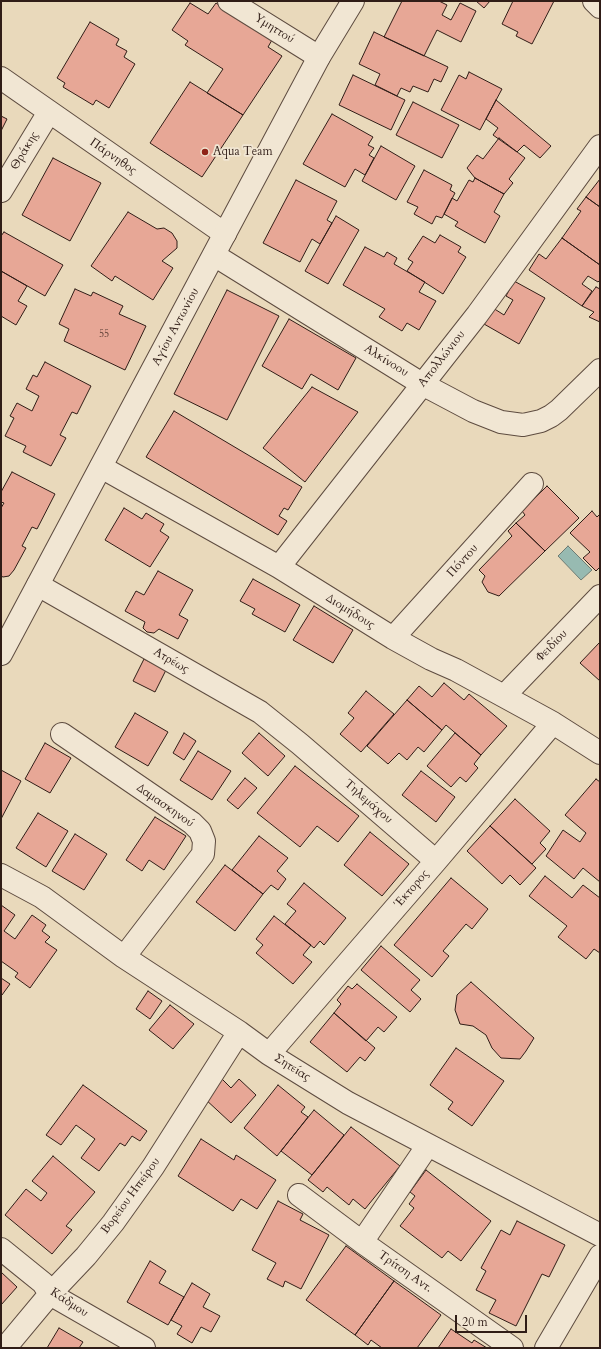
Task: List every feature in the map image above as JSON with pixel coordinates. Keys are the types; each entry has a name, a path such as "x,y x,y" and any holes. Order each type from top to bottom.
{"street":[{"name":"Υμηττού","path":"229,1 319,57"},
{"name":"Αγίου Αντωνίου","path":"1,654 102,467 319,57 353,1"},
{"path":"594,1 600,7"},
{"name":"Πάρνηθος","path":"1,78 225,234"},
{"name":"Θράκης","path":"1,191 49,112"},
{"name":"Απολλώνιου","path":"278,567 477,315 600,146"},
{"name":"Αλκίνοου","path":"214,255 422,384 473,411 501,422 523,425 541,421 551,416 600,370"},
{"name":"Διομήδους","path":"102,467 278,567 393,638 431,659 456,670 553,723 600,753"},
{"name":"Πόντου","path":"393,638 532,484"},
{"name":"Ατρέως","path":"38,585 260,712 300,744"},
{"name":"Φειδίου","path":"504,696 600,596"},
{"name":"Έκτορος","path":"269,1054 553,723"},
{"name":"Δαμασκηνού","path":"62,734 192,823 200,831 204,841 203,854 124,957"},
{"name":"Τηλεμάχου","path":"300,744 436,861"},
{"name":"Σητείας","path":"1,875 42,897 124,957 239,1032 269,1054 348,1103 600,1235"},
{"name":"Βορείου Ηπείρου","path":"5,1348 50,1294 86,1256 113,1223 153,1167 239,1032"},
{"path":"362,1242 428,1145"},
{"name":"Τρίτση Αντ.","path":"299,1195 362,1242 512,1348"},
{"name":"Κάδμου","path":"1,1249 43,1283 50,1294 144,1348"},
{"path":"546,1348 600,1256"}],"water":[{"path":"568,546 592,570 581,580 558,556"}],"building":[{"path":"402,1 439,1 447,5 442,15 451,20 460,3 476,11 461,42 437,30 424,56 384,37"},
{"path":"476,1 490,1 484,8"},
{"path":"513,1 554,1 532,44 516,36 518,32 502,24"},
{"path":"190,3 208,14 216,3 272,40 268,47 282,56 243,115 207,93 223,69 185,45 188,41 172,30"},
{"path":"90,22 119,39 116,45 127,51 124,57 135,64 109,108 96,100 93,105 63,87 65,83 57,78"},
{"path":"374,32 448,67 441,82 434,79 428,92 413,86 410,92 401,88 397,96 375,85 380,74 359,64"},
{"path":"469,72 502,89 480,130 441,110 459,75 466,79"},
{"path":"353,75 405,100 391,130 339,105"},
{"path":"190,82 243,115 202,177 150,143"},
{"path":"496,100 551,146 540,158 524,145 517,152 493,135 498,128 486,119"},
{"path":"413,102 459,125 442,158 396,135"},
{"path":"332,114 373,137 368,145 374,148 369,155 374,158 365,175 355,169 345,187 303,164"},
{"path":"1,116 7,119 1,131"},
{"path":"499,138 525,158 509,179 513,183 504,194 475,178 467,168 477,155 483,159"},
{"path":"381,146 415,166 396,200 362,181"},
{"path":"53,158 101,183 70,241 22,215"},
{"path":"424,170 452,185 450,190 455,193 442,218 436,216 432,224 414,214 418,207 407,202"},
{"path":"475,178 504,194 494,212 500,216 485,243 455,226 458,222 444,214 452,198 457,201 469,180 473,182"},
{"path":"600,179 600,207 586,197"},
{"path":"296,180 337,201 327,220 332,223 320,244 312,239 300,262 263,243"},
{"path":"586,197 600,207 600,265 562,238 581,211 577,209"},
{"path":"128,212 157,229 164,228 172,233 177,241 177,248 162,261 173,268 153,300 115,276 112,281 91,266"},
{"path":"336,216 359,230 328,284 305,271"},
{"path":"4,232 63,265 45,296 1,271 1,236"},
{"path":"440,235 461,247 458,252 466,257 443,294 407,271 413,262 408,259 423,236 435,243"},
{"path":"562,238 600,265 600,280 598,282 588,276 582,284 592,291 582,306 529,270 539,254 546,259"},
{"path":"365,247 384,257 387,252 397,258 394,264 425,282 419,292 436,301 419,330 407,323 402,331 379,317 385,309 343,285"},
{"path":"1,271 27,286 18,301 27,306 16,325 1,316"},
{"path":"514,281 545,298 519,344 484,324 493,308 504,315 513,300 506,296"},
{"path":"596,287 600,289 600,322 589,317 594,312 582,306"},
{"path":"75,289 91,296 93,292 123,306 119,314 146,326 125,370 64,341 69,329 59,324"},
{"path":"227,290 279,316 227,420 174,394"},
{"path":"289,319 356,358 338,390 311,374 302,389 262,366"},
{"path":"45,362 91,386 77,414 72,412 60,435 66,438 51,466 23,452 26,446 5,436 14,418 10,416 17,403 32,411 39,396 26,389 33,375 37,377"},
{"path":"312,387 358,412 305,482 263,448"},
{"path":"174,411 302,487 288,510 284,508 279,516 287,521 278,535 146,457"},
{"path":"12,472 55,494 37,529 32,527 22,546 26,548 14,570 9,576 3,577 1,576 1,508 4,503 1,502 1,492"},
{"path":"547,486 579,518 545,551 516,523 525,515 522,511"},
{"path":"124,508 142,519 146,513 164,524 160,531 169,537 150,567 105,540"},
{"path":"592,511 597,517 600,514 600,567 596,571 583,558 590,552 570,533"},
{"path":"516,523 545,551 499,596 488,592 482,582 485,576 479,570 512,536 508,531"},
{"path":"158,571 193,590 179,615 188,620 178,639 159,629 154,633 147,632 143,628 145,622 125,611 136,591 144,595"},
{"path":"253,579 300,605 285,632 252,614 255,609 240,601"},
{"path":"314,606 353,630 333,663 293,640"},
{"path":"600,642 600,681 580,663"},
{"path":"144,659 166,670 155,692 133,681"},
{"path":"444,683 464,700 469,694 507,726 481,755 446,725 442,730 407,700 419,686 432,697"},
{"path":"366,691 394,714 361,752 340,734 354,718 348,713"},
{"path":"407,700 442,730 424,752 418,747 407,760 399,753 388,764 367,746"},
{"path":"135,713 168,732 148,766 115,747"},
{"path":"184,733 196,741 184,760 173,753"},
{"path":"259,733 285,756 268,776 242,753"},
{"path":"455,733 481,755 474,764 478,768 466,782 460,777 451,787 427,766"},
{"path":"45,743 71,758 50,793 25,779"},
{"path":"198,751 231,771 212,800 180,780"},
{"path":"295,766 359,816 338,842 317,826 300,847 257,813"},
{"path":"1,770 21,781 1,819"},
{"path":"421,771 455,797 436,822 402,795"},
{"path":"245,778 257,788 238,809 227,800"},
{"path":"596,779 600,782 600,882 583,868 574,879 546,856 563,830 580,842 586,833 565,815"},
{"path":"515,799 550,831 540,843 546,849 532,864 490,826"},
{"path":"38,813 68,831 46,867 16,848"},
{"path":"155,817 186,836 164,870 149,860 142,871 126,860"},
{"path":"490,826 536,868 520,885 510,875 502,884 467,851"},
{"path":"370,832 409,864 382,896 344,865"},
{"path":"75,834 107,854 84,890 52,871"},
{"path":"259,836 288,858 277,871 286,879 278,890 271,885 263,894 232,870"},
{"path":"225,865 263,894 235,931 196,902"},
{"path":"545,876 572,898 583,885 600,898 600,953 594,949 586,959 558,937 567,926 529,896"},
{"path":"451,878 488,909 472,929 466,924 443,951 449,956 432,977 394,945"},
{"path":"304,883 346,918 324,945 320,941 314,948 285,924 296,911 287,904"},
{"path":"1,905 15,915 4,931 15,939 32,915 46,925 42,931 50,937 45,942 57,950 30,988 15,977 18,973 1,961"},
{"path":"274,916 311,945 303,955 312,962 293,984 256,953 263,945 256,939"},
{"path":"381,946 420,980 411,990 421,999 410,1012 361,970"},
{"path":"1,978 10,984 2,995 1,994"},
{"path":"471,982 534,1038 520,1059 501,1058 492,1048 486,1035 473,1026 460,1024 455,1010 457,995"},
{"path":"357,984 397,1017 384,1032 378,1027 366,1041 334,1013 341,1004 337,1000 348,986 352,989"},
{"path":"148,991 162,1001 150,1019 136,1009"},
{"path":"170,1005 194,1024 173,1049 149,1030"},
{"path":"334,1013 375,1048 365,1061 360,1057 347,1072 310,1042"},
{"path":"456,1048 504,1081 472,1126 448,1109 453,1102 430,1085"},
{"path":"222,1079 231,1088 239,1079 256,1095 231,1123 204,1098"},
{"path":"83,1085 147,1131 140,1141 132,1136 125,1146 120,1143 99,1171 81,1158 95,1139 76,1125 61,1145 46,1135"},
{"path":"278,1085 305,1107 301,1112 308,1117 277,1156 244,1128"},
{"path":"314,1110 344,1135 312,1175 281,1151"},
{"path":"351,1127 400,1166 365,1209 353,1199 349,1205 327,1187 323,1192 308,1180"},
{"path":"201,1139 234,1160 236,1155 276,1180 257,1209 241,1199 233,1211 178,1176"},
{"path":"53,1156 95,1192 66,1226 72,1230 52,1254 5,1215 26,1189 41,1201 47,1193 32,1181"},
{"path":"426,1170 491,1221 461,1261 448,1251 442,1258 400,1226 414,1208 409,1204 415,1196 410,1192"},
{"path":"278,1201 303,1214 300,1220 329,1235 301,1289 285,1281 283,1287 267,1279 276,1263 252,1250"},
{"path":"517,1221 565,1245 549,1277 542,1274 516,1326 489,1313 496,1300 476,1290 486,1271 481,1268 501,1230 510,1235"},
{"path":"346,1246 394,1281 355,1335 306,1300"},
{"path":"150,1261 166,1271 159,1283 184,1297 168,1325 127,1302"},
{"path":"1,1272 17,1287 1,1305"},
{"path":"394,1281 441,1315 417,1348 382,1348 371,1340 368,1345 355,1335"},
{"path":"192,1283 210,1294 203,1307 220,1316 211,1332 201,1327 192,1343 177,1334 182,1326 171,1320"},
{"path":"59,1328 83,1342 79,1348 47,1348"},
{"path":"451,1329 472,1343 474,1340 487,1348 438,1348"}],"place":[{"name":"Aqua Team","path":"205,152"}]}
